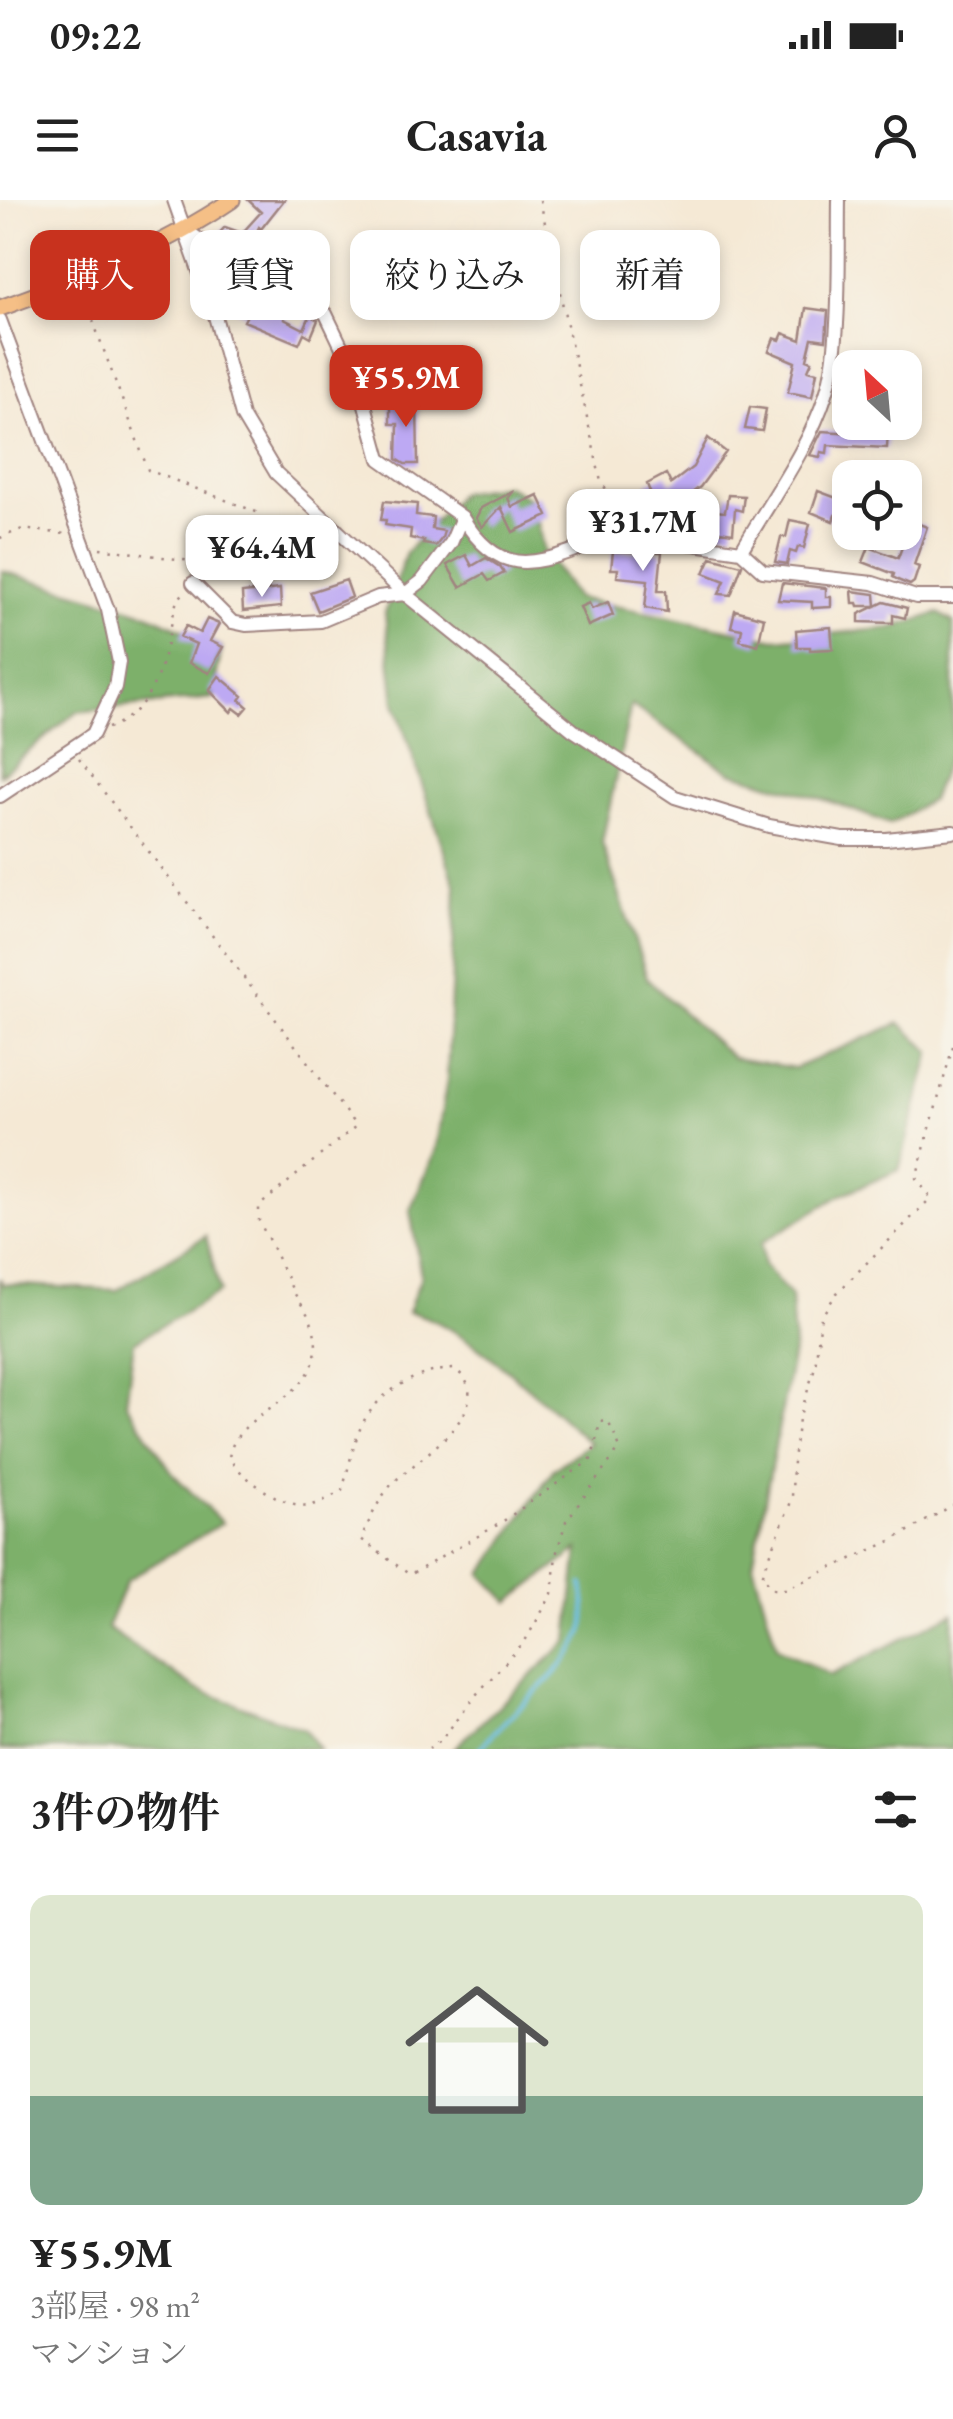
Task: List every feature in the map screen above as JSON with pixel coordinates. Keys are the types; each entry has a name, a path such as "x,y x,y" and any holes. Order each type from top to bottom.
{"main road":[{"path":"170,238 232,200"},
{"path":"0,308 30,297"}],"street":[{"path":"174,200 215,316 242,416 276,473 405,594 573,730 675,797 770,826 842,838 953,832"},
{"path":"741,551 802,448 827,392 836,300 839,200"},
{"path":"186,231 304,296 326,314 360,384 380,458 462,517 498,558 518,564 540,562 619,536 635,535 741,551 764,571 872,583 916,597 953,597"},
{"path":"0,320 108,610 118,662 115,688 93,734 0,796"},
{"path":"193,583 232,622 246,625 321,620 378,598 405,594 422,581 451,543 462,517"}],"path":[{"path":"540,200 602,482 633,524 619,536"},
{"path":"93,320 148,470 258,514 268,555 202,572 177,600 159,679 142,704 120,724 93,734"},
{"path":"0,538 22,529 42,530 66,534 82,544 196,562 193,583"},
{"path":"72,750 356,1126 259,1206 259,1221 312,1324 314,1348 310,1368 297,1388 238,1433 229,1458 240,1474 268,1493 314,1505 342,1491 358,1432 379,1400 402,1384 439,1370 456,1369 468,1386 467,1406 458,1426 392,1484 362,1539 410,1575 499,1524 592,1459 600,1422 608,1421 620,1448 566,1522 556,1555 552,1594 525,1641 429,1749"},
{"path":"953,1046 916,1178 931,1198 837,1293 821,1318 815,1367 799,1418 792,1500 762,1576 774,1589 786,1589 894,1540 953,1505"}],"green space":[{"path":"506,485 534,501 543,550 576,598 775,639 891,628 939,613 953,622 953,745 931,800 890,824 829,801 730,772 631,705 602,843 648,980 733,1058 795,1068 900,1023 931,1052 899,1170 841,1195 761,1243 764,1266 791,1296 794,1346 753,1564 777,1648 831,1675 953,1613 953,1749 453,1749 568,1641 578,1550 509,1602 482,1574 553,1470 590,1443 478,1348 454,1331 408,1312 421,1276 410,1210 435,1152 447,1080 456,887 395,703 385,613 406,553 460,493"},
{"path":"2,571 146,613 222,647 212,698 76,712 0,775"},
{"path":"206,1236 220,1292 134,1342 126,1403 174,1475 222,1523 127,1580 107,1628 196,1689 304,1729 319,1749 0,1749 0,1278 2,1284 117,1290"}],"building":[{"path":"248,200 284,200 261,229 245,230 261,212"},
{"path":"806,308 828,311 826,340 812,338 807,359 812,361 808,370 817,372 812,397 788,392 795,362 769,351 774,338 780,340 783,333 801,340"},
{"path":"286,320 304,329 308,320 318,320 311,337 304,333 299,344 244,321"},
{"path":"417,401 418,464 405,464 397,459 398,424 390,424 390,402"},
{"path":"750,407 766,409 762,431 745,429"},
{"path":"822,431 832,432 832,440 887,440 887,448 828,445 827,453 821,452 820,457 810,455"},
{"path":"708,438 726,452 700,487 673,507 680,508 659,518 647,484 666,474 671,484 693,467"},
{"path":"514,491 508,498 512,507 538,495 548,516 513,532 501,507 482,527 476,518 481,508"},
{"path":"818,491 832,496 832,521 811,512"},
{"path":"728,495 744,496 742,511 735,509 733,533 712,530 711,536 685,532 681,508 725,512"},
{"path":"384,501 417,504 416,515 433,517 432,529 444,531 442,538 436,546 423,544 424,541 410,538 411,529 385,525 386,520 381,520"},
{"path":"790,520 810,524 804,548 798,547 796,553 790,551 787,564 775,562 781,537 786,537"},
{"path":"868,550 898,558 901,550 919,550 914,565 919,567 910,585 863,562"},
{"path":"613,551 662,552 658,591 666,591 667,612 645,608 648,580 617,577 618,569 611,569"},
{"path":"466,555 472,566 486,558 504,573 489,581 484,574 460,587 447,565"},
{"path":"711,557 742,565 731,595 719,594 725,581 704,573"},
{"path":"346,580 352,597 318,611 310,592"},
{"path":"782,583 826,588 831,607 812,608 812,602 778,600"},
{"path":"280,589 281,607 243,611 242,593"},
{"path":"852,591 875,594 876,606 853,603"},
{"path":"608,602 613,615 588,626 580,607 589,603 592,609"},
{"path":"884,602 907,608 905,618 893,615 893,623 859,622 859,614"},
{"path":"735,610 764,618 758,645 740,640 742,629 731,627"},
{"path":"207,619 219,624 210,641 223,647 209,673 189,663 196,644 180,637 186,626 200,633"},
{"path":"831,627 833,649 797,647 796,630"},
{"path":"219,676 243,696 240,700 248,707 242,714 234,708 231,712 209,690"}],"waterway":[{"path":"480,1749 569,1656 586,1619 583,1585"}]}
